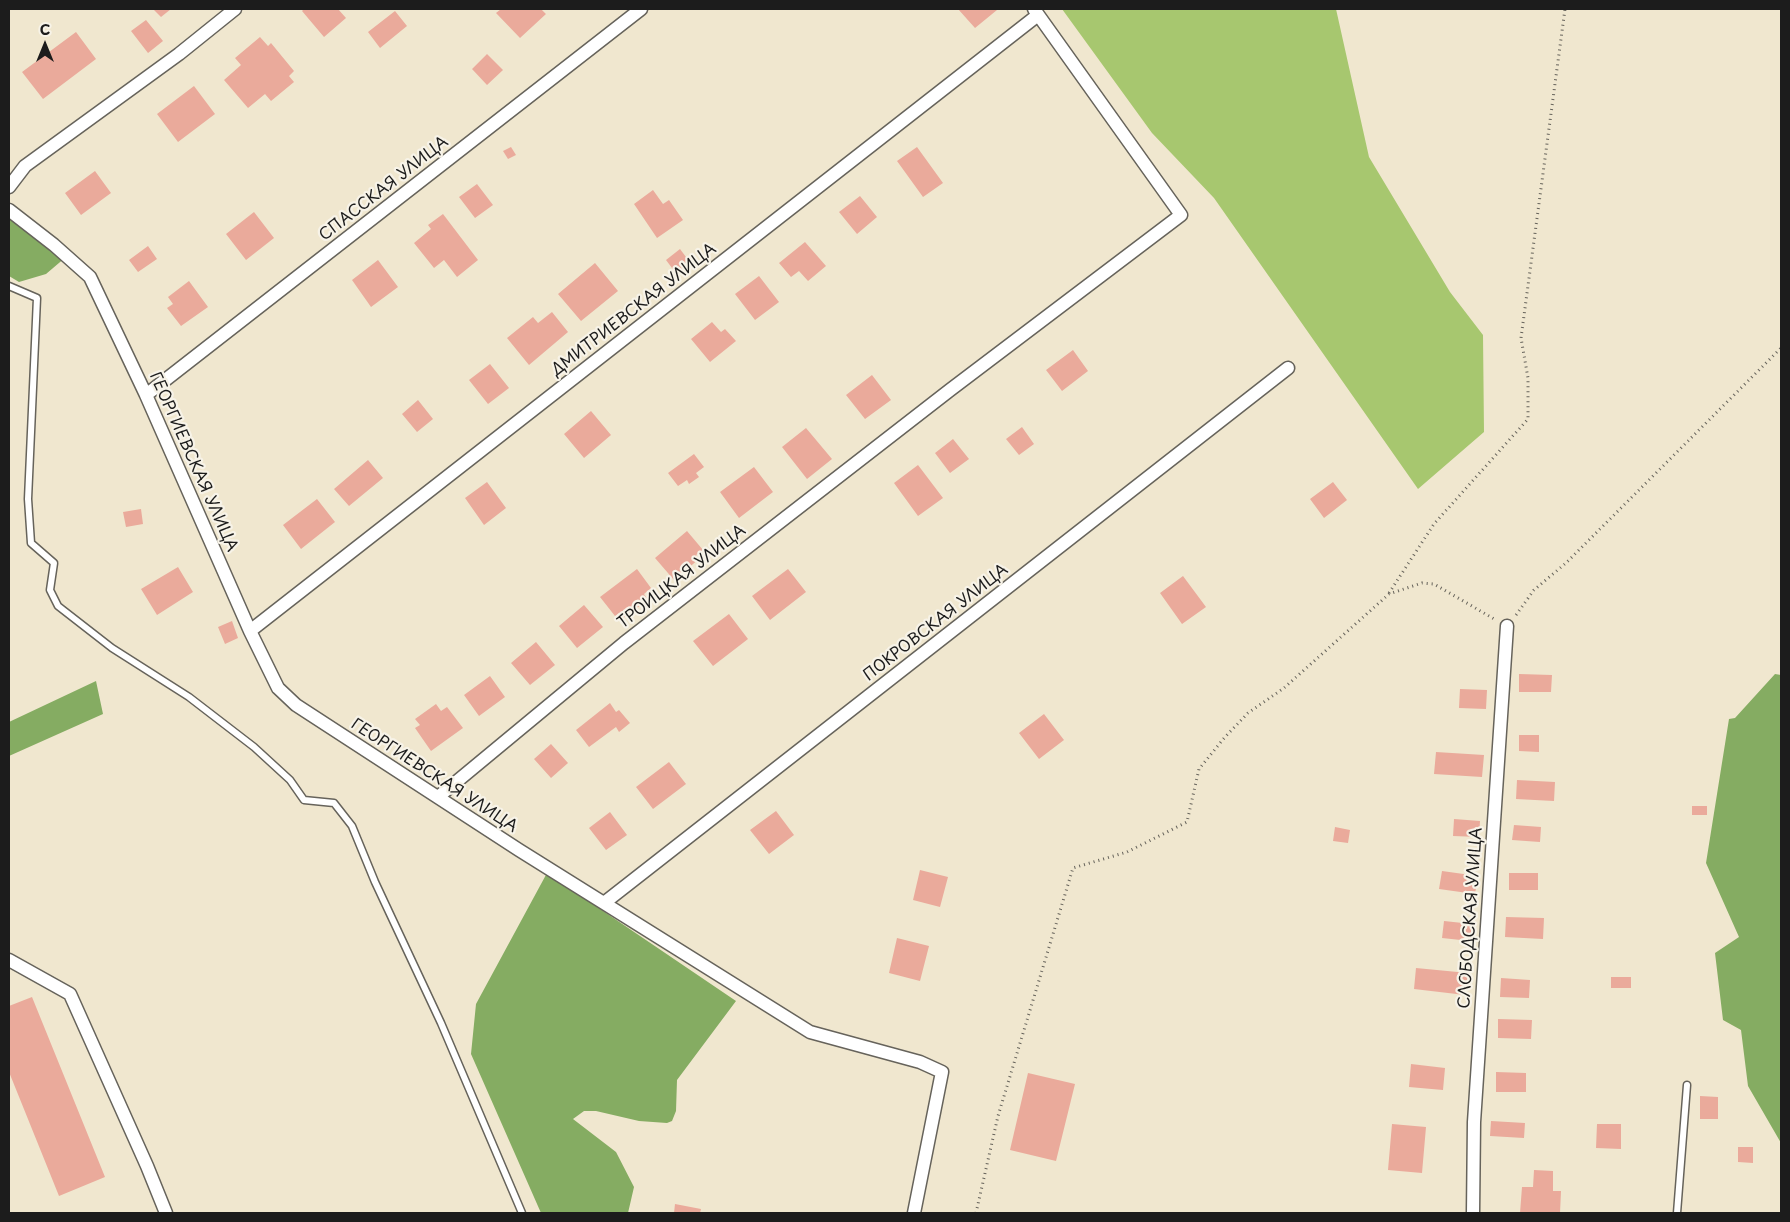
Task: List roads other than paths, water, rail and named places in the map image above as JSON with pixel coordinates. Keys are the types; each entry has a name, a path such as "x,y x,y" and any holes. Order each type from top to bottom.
{"street":[{"path":"9,187 25,166 179,54 235,9"},
{"name":"СПАССКАЯ УЛИЦА","path":"146,395 641,9"},
{"name":"ТРОИЦКАЯ УЛИЦА","path":"438,797 624,643 950,390 1181,215 1036,12"},
{"name":"ДМИТРИЕВСКАЯ УЛИЦА","path":"250,630 1036,12"},
{"name":"ГЕОРГИЕВСКАЯ УЛИЦА","path":"9,210 54,245 90,277 146,395 250,630 278,688 296,705 519,850 810,1032 920,1062 942,1072 914,1213"},
{"name":"ПОКРОВСКАЯ УЛИЦА","path":"604,903 1288,368"},
{"name":"СЛОБОДСКАЯ УЛИЦА","path":"1473,1213 1474,1122 1507,627"},
{"path":"9,960 70,994 166,1213"}],"lane":[{"path":"9,286 37,298 28,500 31,544 54,563 50,590 58,606 112,648 189,697 254,747 290,780 304,800 334,803 352,826 375,882 441,1024 522,1213"},
{"path":"1677,1213 1686,1085"}]}
